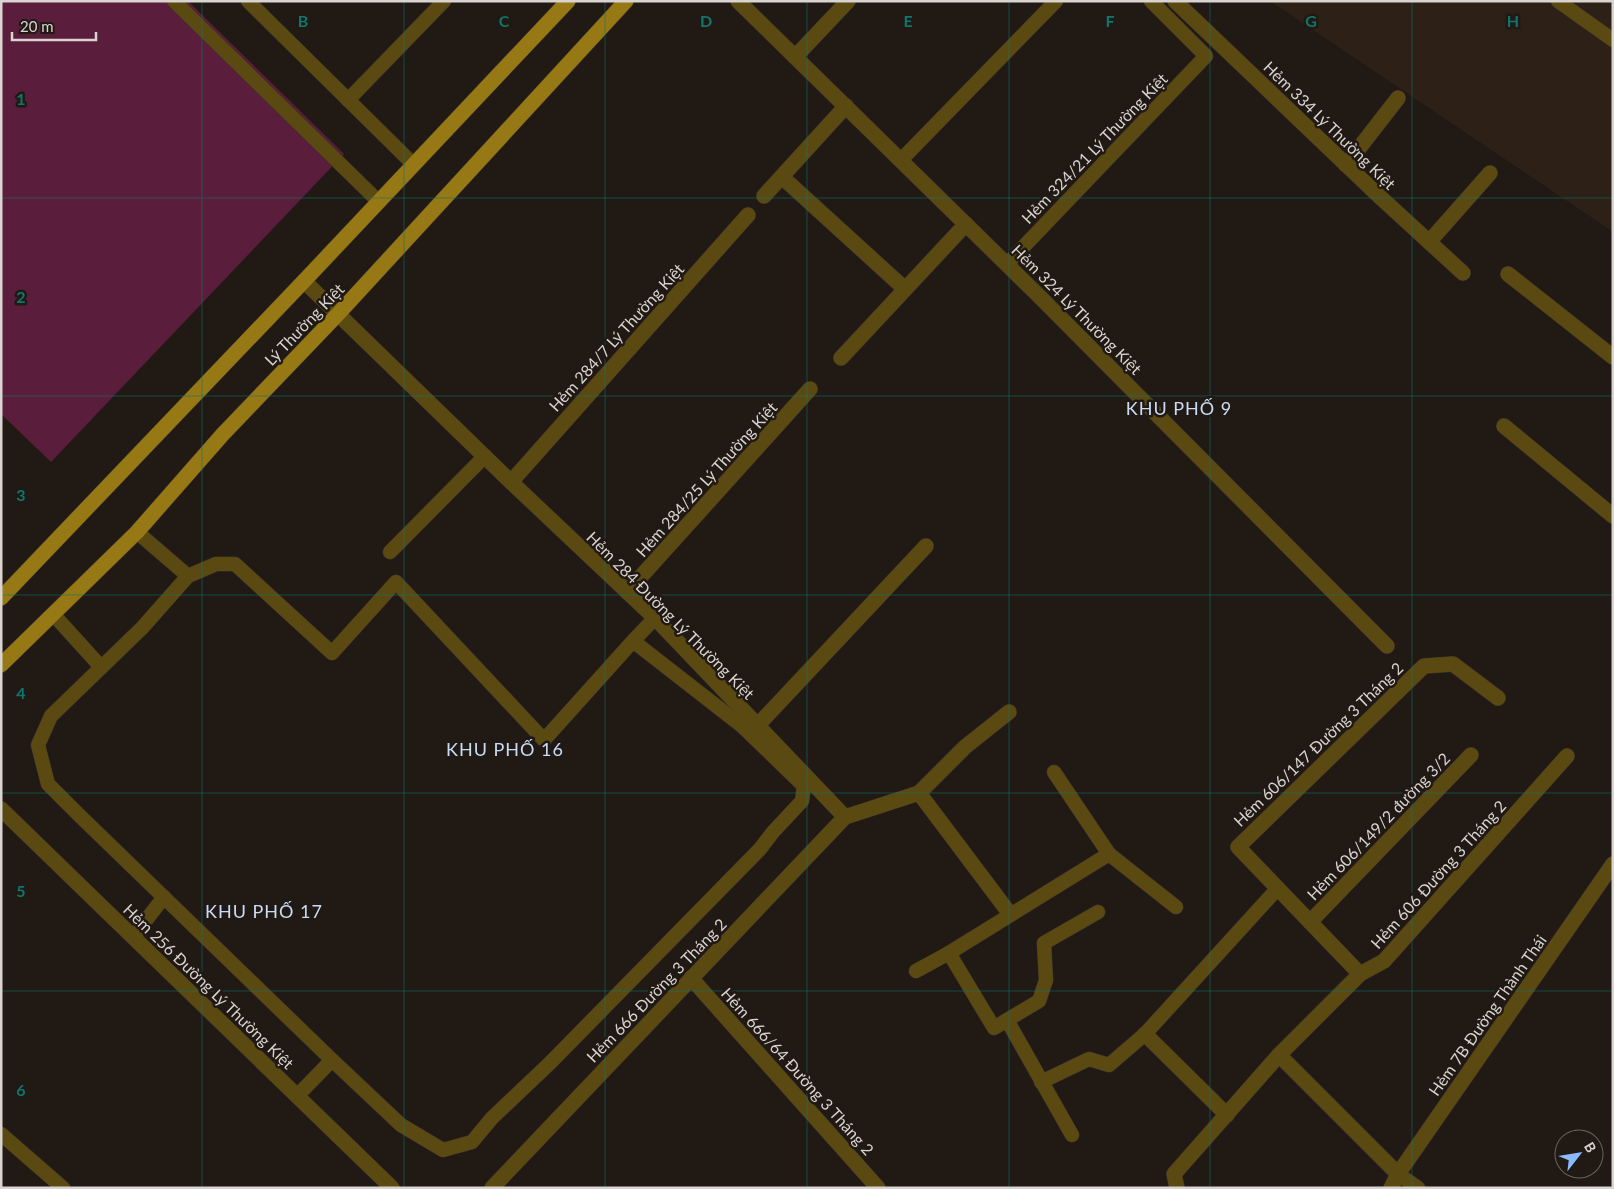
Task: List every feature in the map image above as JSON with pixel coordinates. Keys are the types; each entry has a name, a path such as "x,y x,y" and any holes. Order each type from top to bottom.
{"main road":[{"name":"Lý Thường Kiệt","path":"1,598 568,1"},
{"name":"Lý Thường Kiệt","path":"1,665 136,532 223,434 338,314 626,1"}],"street":[{"name":"Hẻm 324 Lý Thường Kiệt","path":"738,1 1007,264 1387,646"},
{"path":"795,57 848,1"},
{"name":"Hẻm 334 Lý Thường Kiệt","path":"1175,1 1346,165 1463,273"},
{"path":"1346,165 1398,98"},
{"path":"764,196 846,106"},
{"path":"1429,242 1490,173"},
{"path":"782,177 905,289"},
{"name":"Hẻm 284/7 Lý Thường Kiệt","path":"511,482 748,215"},
{"path":"841,358 966,224"},
{"path":"1508,274 1613,357"},
{"name":"Hẻm 284 Đường Lý Thường Kiệt","path":"304,281 511,482 655,618 845,817"},
{"name":"Hẻm 284/25 Lý Thường Kiệt","path":"627,592 810,389"},
{"path":"1504,426 1613,516"},
{"path":"757,726 926,546"},
{"name":"Hẻm 606/147 Đường 3 Tháng 2","path":"1360,974 1238,847 1424,666 1454,664 1498,698"},
{"path":"845,817 919,793 965,747 1009,712"},
{"name":"Hẻm 606/149/2 đường 3/2","path":"1310,922 1471,755"},
{"name":"Hẻm 606 Đường 3 Tháng 2","path":"1177,1188 1174,1174 1279,1055 1360,974 1384,961 1567,756"},
{"path":"919,793 1010,914"},
{"name":"Hẻm 256 Đường Lý Thường Kiệt","path":"1,809 392,1188"},
{"name":"Hẻm 666 Đường 3 Tháng 2","path":"492,1188 845,817"},
{"name":"Hẻm 7B Đường Thành Thái","path":"1391,1188 1398,1174 1613,864"},
{"name":"Hẻm 666/64 Đường 3 Tháng 2","path":"691,978 878,1188"},
{"path":"1145,1034 1226,1115"},
{"path":"1279,1055 1398,1174"}],"lane":[{"path":"174,1 378,201"},
{"path":"248,1 413,164"},
{"path":"348,100 444,1"},
{"path":"901,160 1056,1"},
{"name":"Hẻm 324/21 Lý Thường Kiệt","path":"1007,264 1206,56 1151,1"},
{"path":"1558,1 1613,40"},
{"path":"390,552 485,456"},
{"path":"136,532 188,576"},
{"path":"633,641 742,726 804,786 802,801 760,849 550,1063 492,1118 472,1142 443,1150 402,1126 80,816 48,784 38,746 51,716 142,628 188,576 216,564 235,564 332,653 396,582 544,740 633,641 655,618"},
{"path":"53,614 101,667"},
{"path":"1054,772 1109,854 1176,907"},
{"path":"916,971 949,953 1109,854"},
{"path":"1042,1082 1088,1059 1109,1065 1145,1034 1278,888"},
{"path":"134,937 164,897"},
{"path":"949,953 994,1028 1039,1001 1046,980 1044,943 1098,912"},
{"path":"1007,1020 1072,1135"},
{"path":"297,1096 332,1060"},
{"path":"1,1134 63,1188"},
{"path":"1398,1174 1418,1188"}],"shaded area":[{"path":"1,1 188,1 344,154 51,462 1,414"},
{"path":"1270,1 1613,1 1613,232"}],"district":[{"name":"KHU PHỐ 9","path":"1179,408"},
{"name":"KHU PHỐ 16","path":"505,749"},
{"name":"KHU PHỐ 17","path":"264,911"}]}
